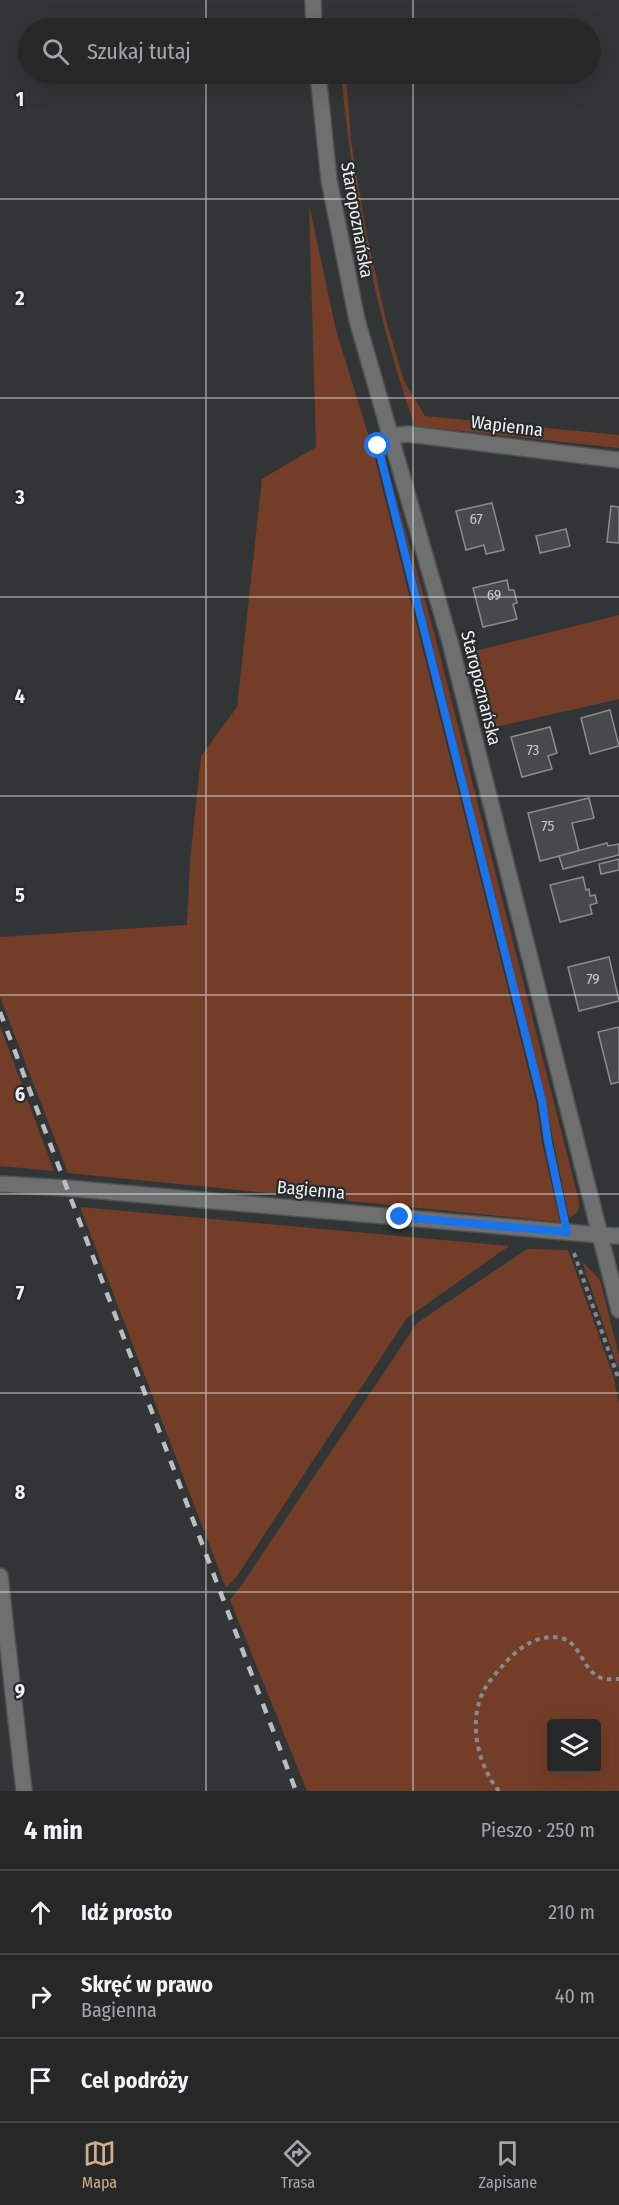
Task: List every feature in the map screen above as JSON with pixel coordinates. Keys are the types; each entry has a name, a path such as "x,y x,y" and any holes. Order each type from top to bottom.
{"street":[{"path":"313,0 314,18"},
{"name":"Staropoznańska","path":"319,84 329,180 357,320 450,642 619,1310"},
{"name":"Wapienna","path":"391,436 408,434 619,460"},
{"name":"Bagienna","path":"0,1184 619,1236"},
{"path":"0,1576 24,1791"}],"path":[{"path":"467,802 542,1101 567,1232 619,1380"},
{"path":"499,1791 483,1765 477,1744 477,1710 483,1691 514,1654 528,1643 549,1637 564,1638 571,1641 594,1674 603,1679 619,1679"}],"shaded area":[{"path":"342,84 347,84 351,141 366,231 386,320 404,381 425,416 619,435 619,448 415,426 388,339 367,252"},
{"path":"309,204 336,330 372,447 536,1101 542,1142 560,1222 68,1173 0,997 0,937 187,925 190,861 201,756 237,707 262,479 316,447"},
{"path":"391,479 436,640 578,1197 578,1209 569,1218 545,1100"},
{"path":"619,615 619,699 496,727 475,651"},
{"path":"0,1026 54,1171 0,1166"},
{"path":"80,1207 509,1246 407,1318 237,1576 226,1588"},
{"path":"527,1249 568,1250 613,1375 619,1402 619,1791 307,1791 230,1600 417,1323"},
{"path":"582,1261 600,1280 619,1356 618,1368"}],"building":[{"path":"492,503 504,550 486,554 484,545 466,550 456,511"},
{"path":"611,506 619,507 619,543 607,542"},
{"path":"566,529 570,546 540,553 536,536"},
{"path":"507,580 509,590 514,590 517,603 513,604 517,619 483,627 473,588"},
{"path":"610,710 619,746 590,754 581,718"},
{"path":"550,727 557,753 548,756 552,769 522,777 511,737"},
{"path":"589,798 594,818 572,823 579,851 540,861 528,813"},
{"path":"607,843 608,846 619,844 619,855 563,869 559,856"},
{"path":"619,859 619,870 601,874 599,864"},
{"path":"583,877 586,890 589,889 590,896 595,895 597,903 590,905 592,914 560,922 550,885"},
{"path":"609,957 619,1001 579,1011 568,967"},
{"path":"619,1027 619,1082 611,1084 598,1032"}],"railway":[{"path":"0,1012 296,1791"}],"route":[{"path":"378,446 542,1101 554,1175 567,1232 400,1217"}]}
